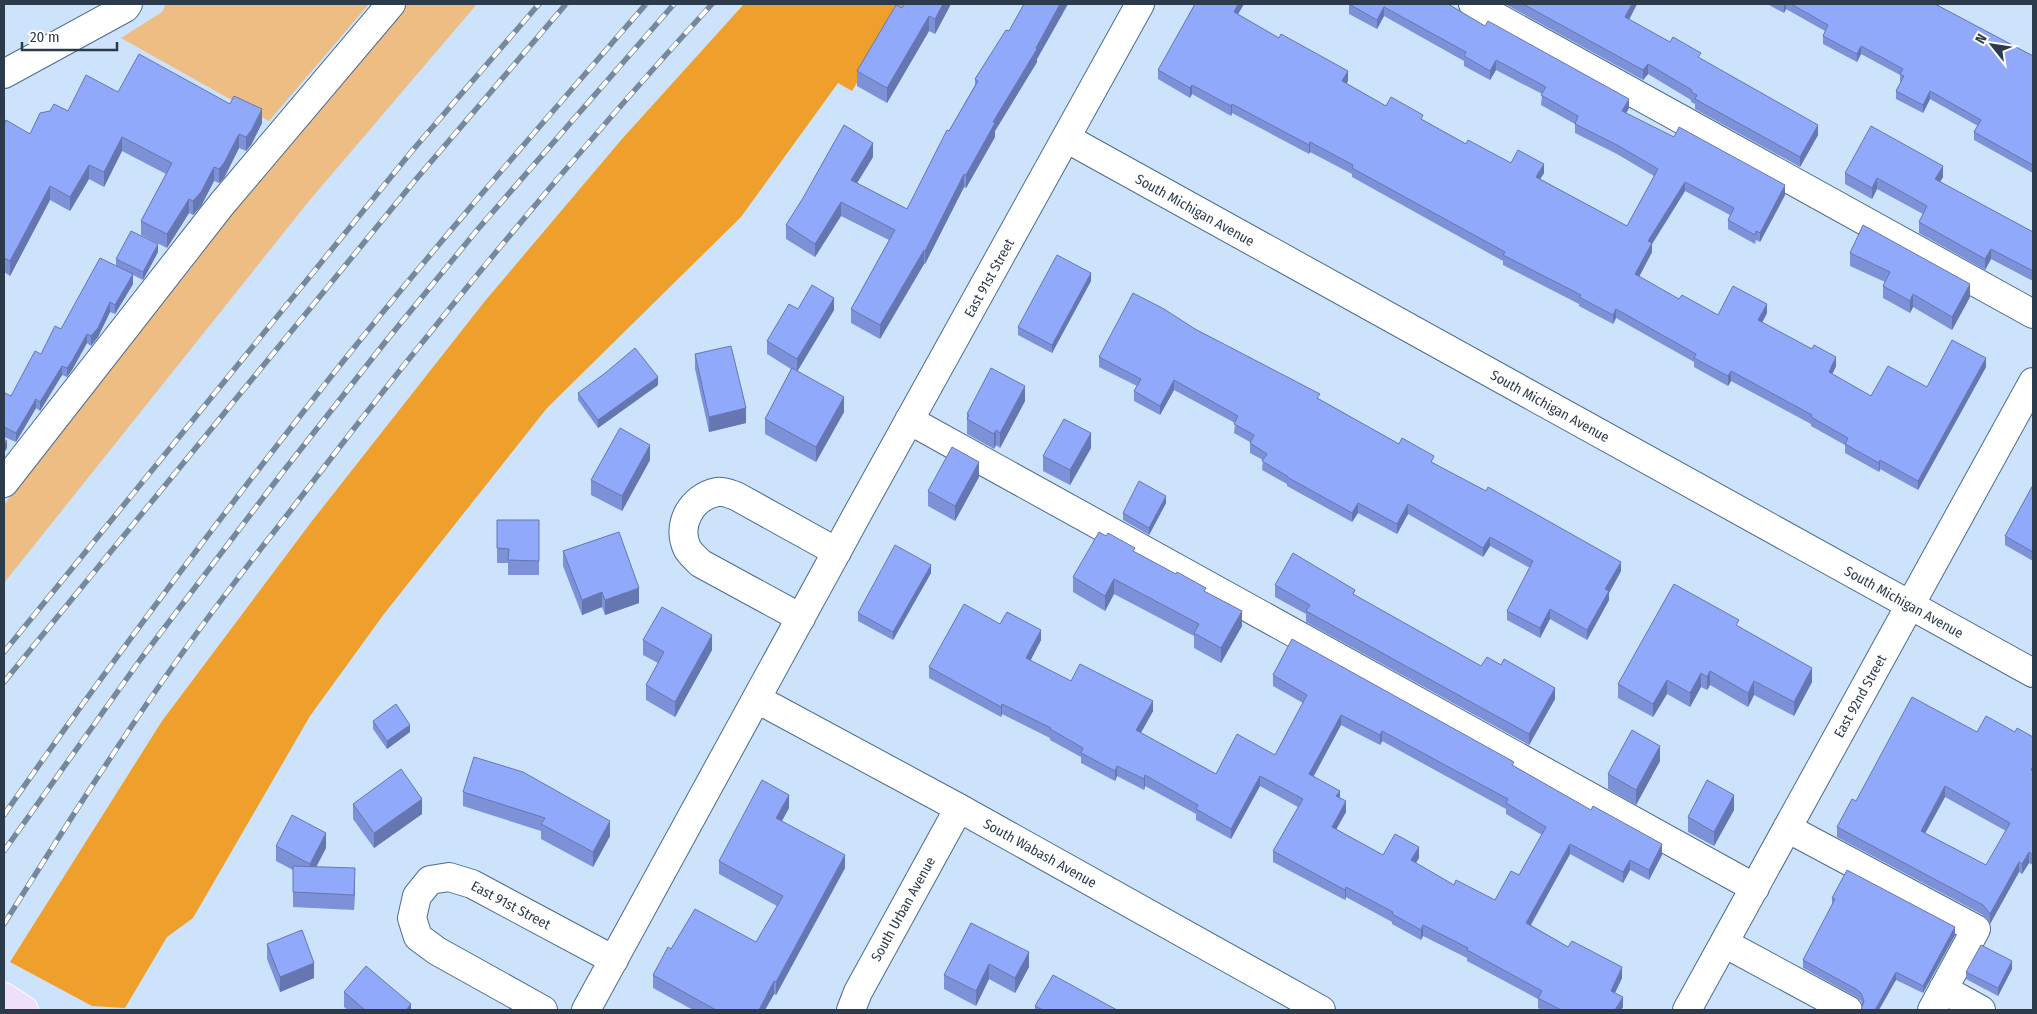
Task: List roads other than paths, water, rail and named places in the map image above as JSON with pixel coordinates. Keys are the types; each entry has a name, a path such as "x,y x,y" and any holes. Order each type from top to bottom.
{"main road":[{"path":"4,997 24,1010"}],"street":[{"path":"4,74 124,8 128,4"},
{"path":"4,483 221,205 391,4"},
{"name":"East 91st Street","path":"586,1010 1140,4"},
{"path":"1473,4 2033,314"},
{"name":"South Michigan Avenue","path":"1066,138 2033,673"},
{"name":"East 92nd Street","path":"1687,1010 2032,386"},
{"path":"910,420 1755,888"},
{"path":"801,618 700,563 688,549 683,533 688,511 703,497 719,491 736,496 837,552"},
{"name":"South Wabash Avenue","path":"757,699 959,808 1321,1010"},
{"name":"South Urban Avenue","path":"851,1010 858,992 959,808"},
{"path":"1788,828 1976,930 1937,1000 1981,1010"},
{"name":"East 91st Street","path":"543,1010 437,951 418,937 412,918 417,896 430,880 449,877 472,884 614,960"},
{"path":"1724,944 1848,1010"}],"railway":[{"path":"4,652 412,151 539,4"},
{"path":"4,682 412,184 566,4"},
{"path":"4,815 154,606 351,351 518,151 646,4"},
{"path":"4,851 140,660 282,473 386,341 478,229 674,4"},
{"path":"4,924 142,710 234,583 455,302 556,181 712,4"}]}
